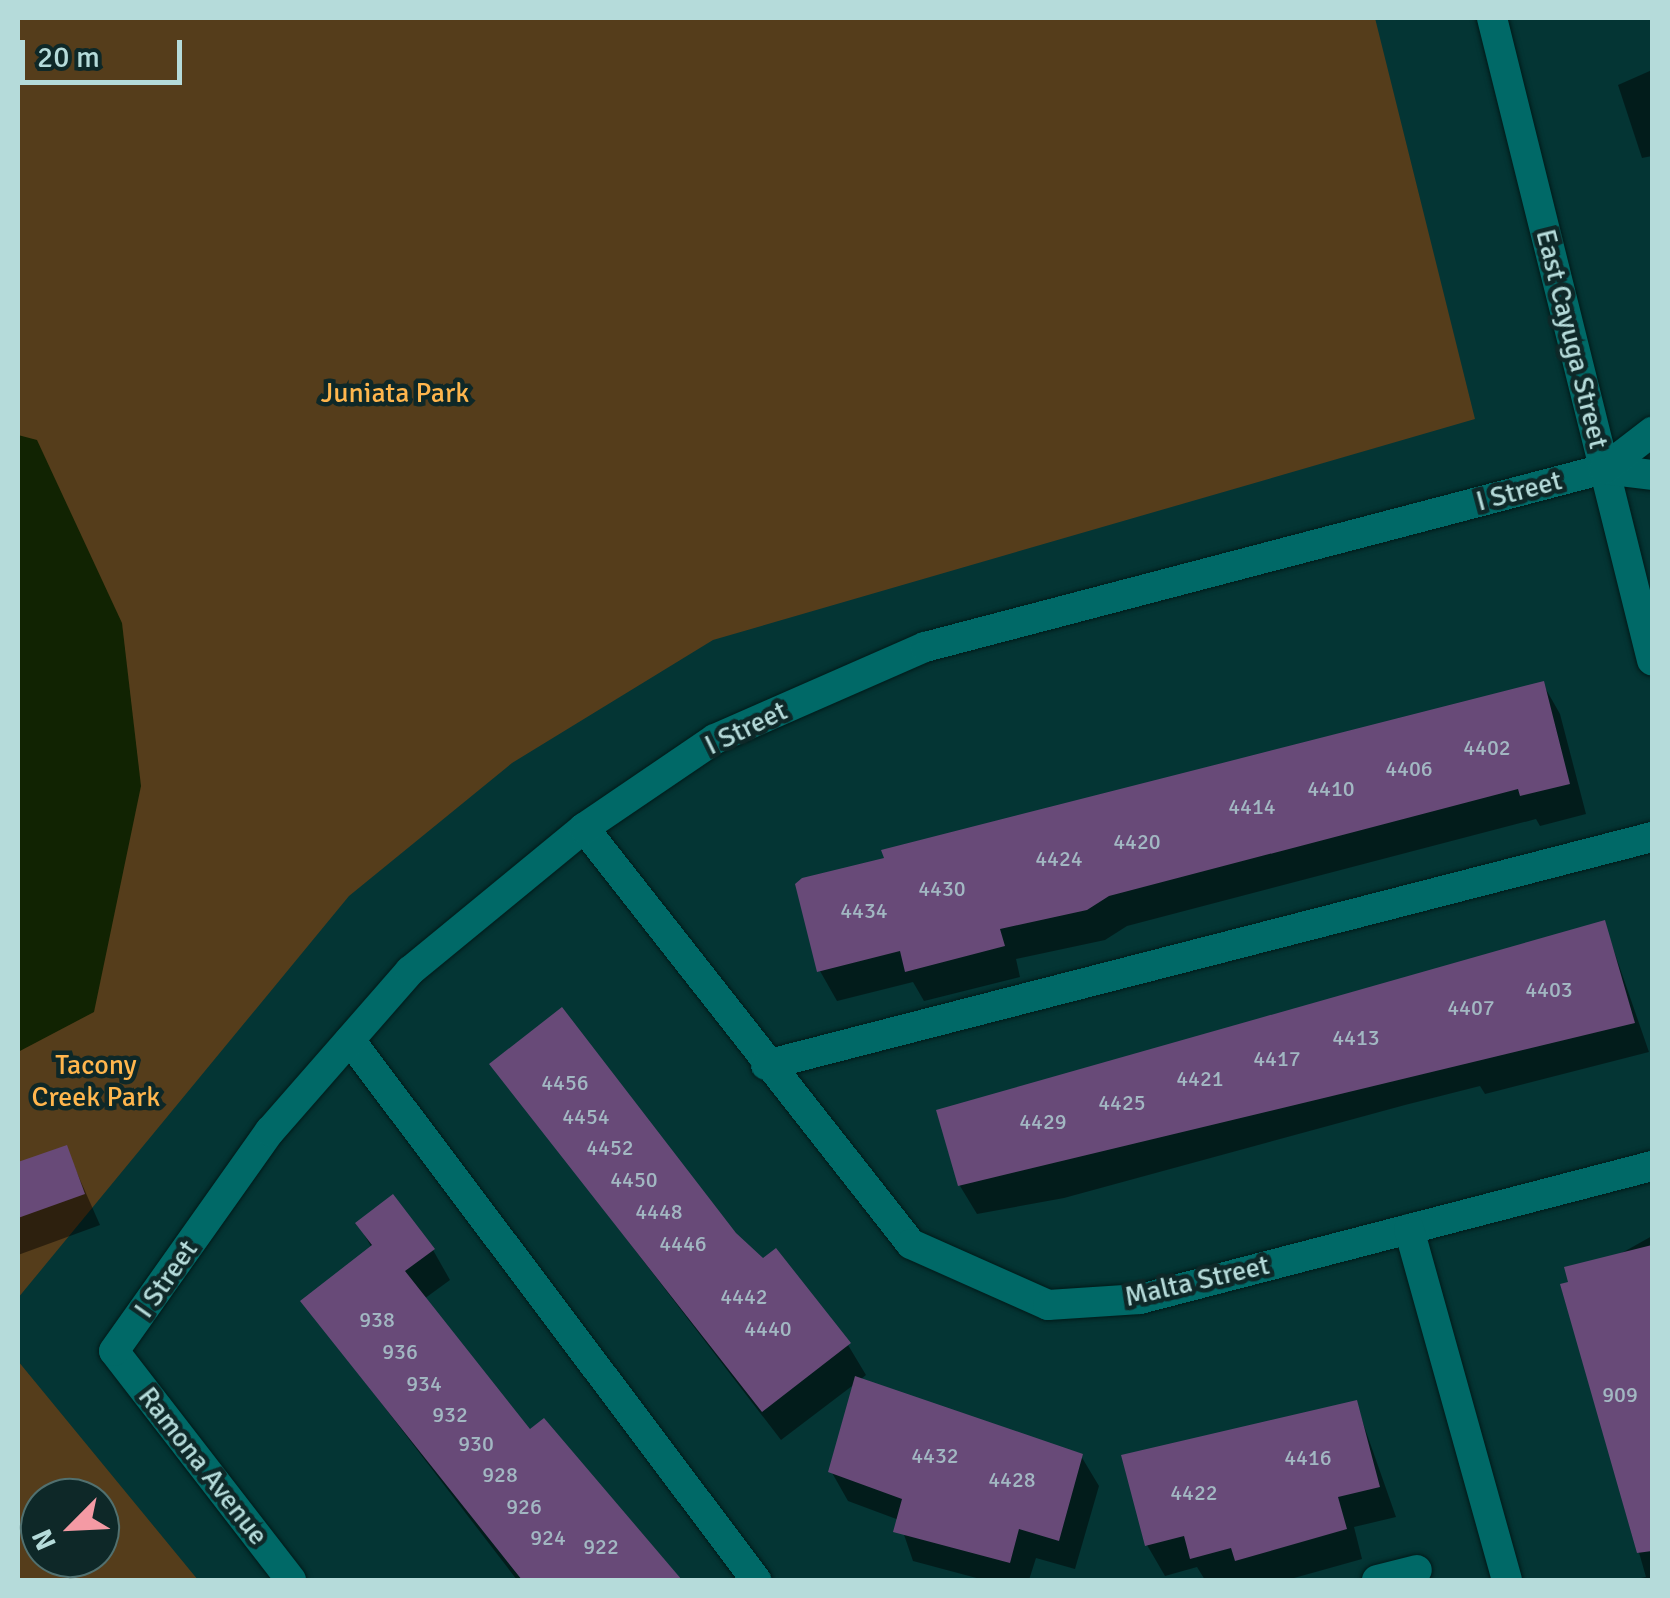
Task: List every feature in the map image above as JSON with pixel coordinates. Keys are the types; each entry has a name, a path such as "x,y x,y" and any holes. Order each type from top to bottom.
{"street":[{"name":"East Cayuga Street","path":"1493,18 1652,660"},
{"name":"I Street","path":"1604,469 1652,432"},
{"name":"I Street","path":"114,1351 270,1131 410,971 584,828 715,739 926,647 1604,469 1652,475"},
{"name":"Malta Street","path":"584,828 911,1244 1048,1305 1140,1298 1652,1166"},
{"path":"766,1064 1652,837"},
{"path":"350,1040 756,1580"},
{"path":"1409,1229 1508,1580"},
{"name":"Ramona Avenue","path":"114,1351 292,1580"},
{"path":"1377,1580 1417,1570"}],"green space":[{"name":"Juniata Park","path":"18,18 1375,18 1475,419 713,640 512,763 349,896 18,1298"},
{"path":"18,1361 114,1478 20,1478 20,1578 120,1578 120,1485 198,1580 18,1580"}],"shaded area":[{"path":"18,435 37,440 122,623 141,786 94,1012 18,1052"}],"building":[{"path":"1544,681 1570,784 1520,796 1518,789 1109,896 1087,910 1000,929 1005,946 905,972 900,951 817,972 795,884 802,878 884,858 881,850"},
{"path":"1605,920 1635,1023 958,1186 936,1110"},
{"path":"562,1007 736,1233 763,1258 776,1248 851,1343 762,1412 489,1064"},
{"path":"67,1145 85,1194 18,1218 18,1162"},
{"path":"393,1194 435,1249 405,1271 530,1429 544,1418 682,1580 522,1580 300,1301 372,1245 355,1223"},
{"path":"1652,1245 1652,1551 1637,1553 1560,1284 1568,1282 1564,1267"},
{"path":"855,1376 1083,1454 1059,1541 1019,1529 1010,1563 893,1532 902,1499 828,1472"},
{"path":"1357,1400 1380,1487 1338,1497 1347,1529 1235,1561 1231,1548 1190,1559 1184,1536 1145,1546 1121,1455"}],"park label":[{"name":"Tacony Creek Park","path":"96,1081"}]}
